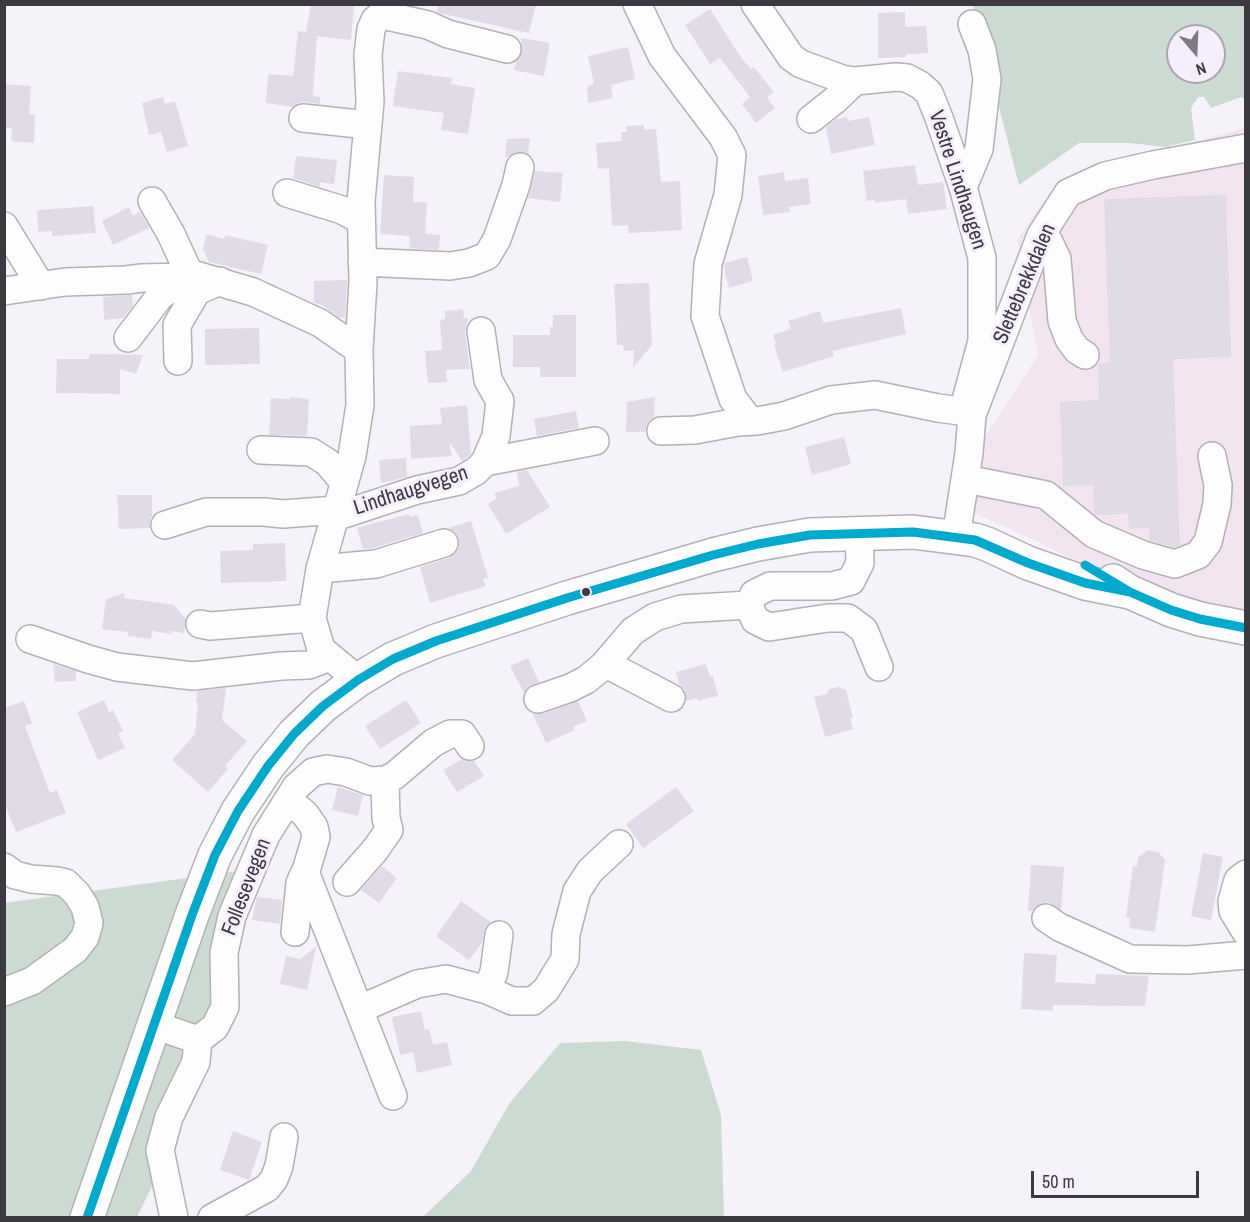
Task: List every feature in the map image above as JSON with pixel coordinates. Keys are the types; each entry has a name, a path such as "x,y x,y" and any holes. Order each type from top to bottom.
{"main road":[{"name":"Follesevegen","path":"87,1218 203,883 238,811 268,765 294,734 324,706 358,680 393,659 436,641 690,561 758,544 810,535 859,532 913,532 972,540 1085,583 1130,592 1200,619 1245,628"}],"street":[{"path":"420,4 454,16 448,34"},
{"path":"637,4 662,56 723,137 732,155 728,195 708,264 705,316 733,399 750,421"},
{"name":"Vestre Lindhaugen","path":"755,4 791,57 801,64 855,81 896,76 907,78 929,93 963,187 982,258 982,341 966,400 972,415 964,491 972,540"},
{"name":"Lindhaugvegen","path":"358,680 321,649 312,618 320,569 352,456 360,405 361,220 370,102 368,55 371,29 375,20 380,16 395,17 507,49"},
{"path":"963,187 979,149 987,79 982,50 972,24"},
{"path":"811,119 855,81"},
{"path":"303,118 368,125"},
{"name":"Slettebrekkdalen","path":"972,415 1041,235 1068,194 1105,176 1245,148"},
{"path":"362,262 450,266 469,263 487,255 497,238 520,167"},
{"path":"287,193 342,210 361,220"},
{"path":"152,201 171,234 188,271 192,274"},
{"path":"5,227 40,286"},
{"path":"1041,235 1048,240 1057,259 1060,275 1059,307 1062,321 1069,339 1077,350 1085,355"},
{"path":"129,338 160,296 192,274"},
{"path":"4,291 65,282 126,280 192,274 254,292 320,323 359,350"},
{"path":"177,361 177,325 197,291 220,281"},
{"path":"481,331 488,380 500,401 496,436 485,462"},
{"path":"661,430 695,430 784,416 841,399 875,395 972,415"},
{"path":"485,462 595,441"},
{"name":"Lindhaugvegen","path":"261,450 311,453 327,462 344,483"},
{"path":"964,491 1046,495 1094,534 1143,555 1174,564 1198,555 1208,542 1217,504 1218,485 1212,456"},
{"name":"Lindhaugvegen","path":"165,525 206,512 335,513 459,481 476,471 485,462"},
{"path":"859,532 860,563 851,581 832,586 770,586 754,594 750,605 754,620 769,627 828,618 848,618 864,630 879,667"},
{"path":"320,569 376,564 444,543"},
{"path":"538,699 586,680 603,666 633,631 655,617 681,609 750,605"},
{"path":"200,624 210,626 312,618"},
{"path":"30,639 117,667 194,676 309,665 330,657"},
{"path":"603,666 614,669 671,698"},
{"path":"346,882 375,850 389,830 386,818 385,780 394,776 434,743 450,734 462,734 470,746"},
{"name":"Follesevegen","path":"198,1040 215,1027 225,1008 224,953 232,916 266,835 296,787 313,772 327,769 346,772 370,781 385,780"},
{"path":"288,800 306,814 314,827 316,837 306,872 300,883 295,932"},
{"path":"360,1010 417,984 446,980 487,990 512,1001 533,1001 546,990 565,959 566,934 577,891 590,871 619,844"},
{"path":"4,867 15,875 66,884 85,907 89,923 84,937 75,950 32,981 4,992"},
{"path":"306,872 310,888 393,1096"},
{"path":"1245,874 1238,880 1232,900 1233,910 1245,932"},
{"path":"1046,918 1059,927 1130,959 1164,961 1245,955"},
{"path":"487,990 494,972 499,935"},
{"path":"154,1025 198,1040 196,1062 169,1117 160,1150 174,1218"},
{"path":"212,1218 267,1188 274,1179 279,1166 284,1137"}],"shaded area":[{"path":"973,5 1245,5 1245,100 1241,97 1211,108 1204,97 1198,97 1191,108 1195,140 1165,147 1130,143 1079,143 1019,185"},
{"path":"1245,128 1245,624 1149,594 945,499 1038,355 1017,240 1043,202 1066,181 1163,150"},
{"path":"245,870 200,1088 137,1217 5,1217 4,903"},
{"path":"625,1041 701,1050 721,1115 724,1217 423,1217 471,1171 509,1104 560,1043"}],"building":[{"path":"311,4 354,4 351,40 317,36 313,96 320,97 320,104 304,102 292,107 266,103 268,74 293,76 298,31 306,32"},
{"path":"438,4 536,4 529,33 439,13 437,12"},
{"path":"710,9 742,59 751,69 754,67 774,92 767,97 775,108 756,123 742,104 750,97 720,58 710,64 685,25"},
{"path":"905,12 905,27 926,26 928,53 878,58 878,13"},
{"path":"521,38 550,43 544,76 514,70 516,61 522,52"},
{"path":"628,47 635,79 611,85 613,98 588,103 587,86 594,84 588,56"},
{"path":"398,71 452,78 451,84 475,88 468,134 441,130 444,113 393,106"},
{"path":"4,84 31,86 29,114 35,114 34,143 11,141 12,128 4,128"},
{"path":"163,97 165,104 175,101 188,146 167,152 161,132 149,135 142,103"},
{"path":"847,117 848,121 869,117 875,145 831,154 826,127 836,119"},
{"path":"644,125 644,130 656,129 661,182 680,181 682,230 629,233 628,225 612,226 609,168 598,169 596,143 622,141 621,132 627,132 626,126"},
{"path":"530,138 528,154 516,152 505,158 507,139"},
{"path":"296,156 337,160 334,184 320,182 320,187 293,178"},
{"path":"915,165 918,185 943,182 947,209 908,214 906,199 875,203 874,200 867,201 863,171"},
{"path":"535,171 563,173 560,202 528,198"},
{"path":"784,172 785,181 808,178 811,204 789,207 790,212 763,215 758,176"},
{"path":"384,175 414,177 413,202 427,202 425,234 440,235 439,250 409,248 410,236 380,234"},
{"path":"1226,195 1231,357 1173,359 1180,545 1173,547 1149,540 1149,528 1129,529 1128,514 1094,514 1093,485 1063,486 1060,402 1099,400 1098,364 1110,362 1104,199"},
{"path":"93,206 96,233 52,236 52,231 38,232 37,210"},
{"path":"129,207 133,215 140,212 149,228 113,245 102,221"},
{"path":"206,234 224,239 225,235 268,245 261,274 209,262 203,249"},
{"path":"747,257 753,281 729,288 725,263"},
{"path":"347,280 345,318 340,318 322,305 314,303 314,281"},
{"path":"649,283 652,345 633,368 634,350 624,351 623,345 617,345 614,284"},
{"path":"132,295 133,306 123,318 104,320 103,297"},
{"path":"901,308 906,334 832,351 834,356 783,372 773,335 791,329 788,321 820,311 823,323"},
{"path":"463,309 464,318 468,318 465,333 470,369 446,370 447,382 428,383 425,351 442,350 440,320 445,319 445,311"},
{"path":"553,315 576,315 576,377 540,377 540,367 513,367 513,335 550,335"},
{"path":"259,328 260,364 205,365 205,329"},
{"path":"89,354 143,355 136,374 120,369 120,394 56,393 57,359 89,359"},
{"path":"291,397 309,399 307,436 269,435 271,398 290,399"},
{"path":"655,397 654,417 647,423 645,432 626,432 627,402"},
{"path":"467,405 471,454 462,461 451,444 449,445 452,456 411,459 410,426 442,424 440,408"},
{"path":"576,411 579,428 537,436 534,419"},
{"path":"844,437 851,464 812,475 805,447"},
{"path":"406,458 407,477 381,483 379,460"},
{"path":"527,470 550,507 506,534 488,504 497,498 494,493 519,486 517,472"},
{"path":"117,495 152,495 150,528 119,529"},
{"path":"409,514 409,517 418,515 423,533 363,549 357,528"},
{"path":"471,521 488,577 483,579 486,586 430,603 420,567 455,554 459,547 459,539 455,532 448,528"},
{"path":"285,543 286,581 221,583 220,551 253,550 253,544"},
{"path":"125,593 124,598 174,605 186,619 184,633 171,631 171,634 152,631 151,639 128,636 128,632 102,629 106,599"},
{"path":"528,658 539,682 527,688 524,693 510,666"},
{"path":"53,664 76,671 76,681 55,682"},
{"path":"706,664 710,677 713,676 718,696 698,701 697,698 686,701 685,690 679,684 676,672"},
{"path":"839,687 846,690 853,718 850,718 853,729 825,737 814,697"},
{"path":"226,688 222,720 247,741 225,766 228,769 208,792 172,760 195,734 197,691"},
{"path":"104,700 109,712 113,710 123,731 118,733 125,748 98,760 77,712"},
{"path":"406,700 421,723 380,749 365,726"},
{"path":"24,701 32,723 25,726 50,793 57,790 66,813 16,832 4,803 4,708"},
{"path":"578,701 587,721 573,727 575,730 546,743 533,714 543,714"},
{"path":"462,759 474,761 484,776 457,792 443,770"},
{"path":"338,787 363,795 358,816 332,810"},
{"path":"676,787 694,811 643,848 626,824"},
{"path":"1148,850 1158,852 1165,860 1155,932 1129,928 1130,918 1126,917 1133,866 1137,866 1138,857"},
{"path":"1203,853 1223,857 1211,920 1191,916"},
{"path":"1031,865 1064,867 1061,910 1047,902 1028,911"},
{"path":"382,866 397,878 379,903 361,890"},
{"path":"257,897 282,900 280,924 252,920"},
{"path":"461,901 491,922 486,926 482,943 469,960 436,936"},
{"path":"316,947 307,990 280,984 286,956 300,959"},
{"path":"1024,953 1057,955 1055,982 1095,984 1096,974 1149,976 1145,1006 1053,1005 1053,1011 1021,1009"},
{"path":"421,1011 425,1030 429,1029 433,1045 447,1042 452,1065 417,1073 413,1052 400,1055 392,1017"},
{"path":"233,1131 262,1142 249,1180 220,1170"}],"transit line":[{"path":"87,1218 215,855 238,811 268,766 294,734 323,706 358,680 393,659 436,641 567,598 713,555 810,535 913,532 975,540 1028,563 1085,583 1130,592"},
{"path":"1085,565 1130,592 1171,610 1200,619 1246,628"}]}
